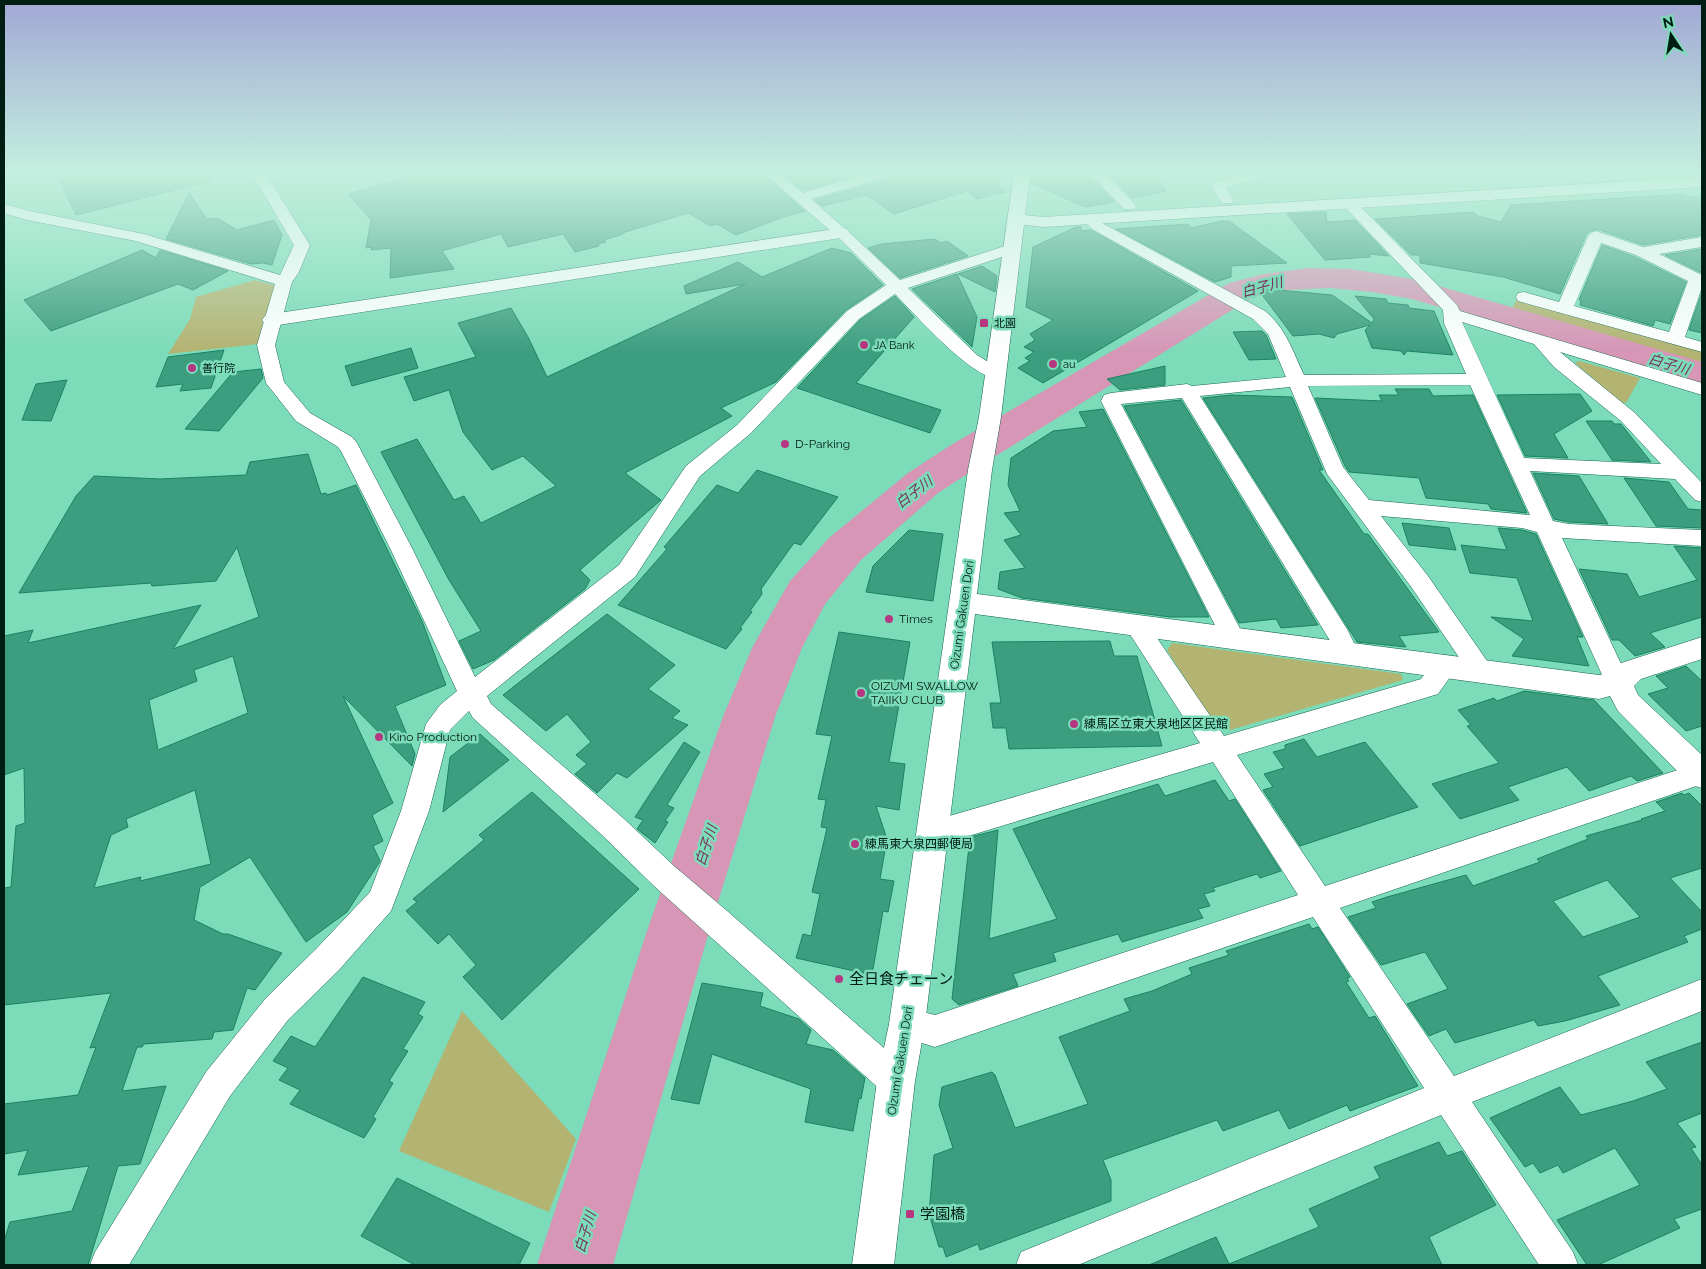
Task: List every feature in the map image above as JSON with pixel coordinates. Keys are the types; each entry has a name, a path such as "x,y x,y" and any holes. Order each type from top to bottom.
{"street":[{"path":"120,233 139,237 284,281"},
{"path":"295,233 302,245 291,272 284,281 266,345 275,383 303,417 344,442 350,448 401,548 471,695 482,711 612,826 669,881 896,1081"},
{"path":"272,320 840,233"},
{"path":"841,233 971,359 995,374"},
{"name":"Oizumi Gakuen Dori","path":"873,1265 896,1081 907,1024 980,470 1014,233"},
{"path":"1110,233 1215,292 1259,314 1269,323 1277,334 1298,381 1334,469 1420,582 1482,671"},
{"path":"907,1024 935,1031 1701,774 1628,703 1477,379 1453,323 1450,311 1378,233"},
{"path":"1565,308 1596,236 1642,252 1700,280 1675,339"},
{"path":"1642,252 1702,242"},
{"path":"108,1265 218,1084 277,1009 327,960 381,901 415,811 439,724 449,712 627,571 693,472 744,429 853,315 896,287 1011,249"},
{"path":"1524,297 1702,348"},
{"path":"1450,311 1540,342 1702,389"},
{"path":"1540,342 1560,363 1628,417 1702,495"},
{"path":"1233,638 1110,401 1114,398 1188,390 1298,381 1477,379"},
{"path":"1188,390 1339,636 1347,653"},
{"path":"1517,464 1679,472"},
{"path":"1362,507 1522,521 1569,532 1702,538"},
{"path":"963,602 1599,687 1618,683 1632,671 1702,648"},
{"path":"1136,625 1560,1265"},
{"path":"932,834 1429,687 1446,666"},
{"path":"1034,1265 1448,1096 1702,995"}],"shaded area":[{"path":"255,280 276,286 258,344 168,354 190,319 196,297"},
{"path":"1517,299 1702,352 1702,365 1511,310"},
{"path":"1579,361 1640,378 1626,403 1620,401 1575,363"},
{"path":"1172,643 1401,674 1403,680 1230,730 1214,724 1167,650"},
{"path":"462,1011 576,1139 549,1212 399,1151"}],"building":[{"path":"169,233 281,233 282,235 272,265 263,263 251,264 166,239"},
{"path":"369,233 623,234 604,240 606,242 598,244 599,246 575,252 563,234 508,247 501,234 442,251 454,269 390,278 391,248 371,250 372,247 366,248"},
{"path":"1063,233 1097,233 1198,291 1043,383 1018,368 1030,361 1025,358 1034,352 1024,347 1035,340 1030,334 1053,320 1026,307 1033,247"},
{"path":"1124,233 1246,233 1287,263 1231,266 1231,277 1215,282"},
{"path":"1303,233 1367,233 1389,256 1369,254 1370,257 1325,260"},
{"path":"1389,233 1588,233 1560,294 1503,277 1420,263 1420,255 1411,255"},
{"path":"1609,233 1702,233 1702,235 1643,245"},
{"path":"935,239 941,243 947,241 968,256 900,278 868,248 881,244"},
{"path":"1602,245 1635,257 1686,282 1670,324 1655,320 1653,326 1580,305 1581,300 1579,300"},
{"path":"832,248 851,253 883,285 846,310 776,382 721,408 732,416 625,473 661,500 580,570 590,580 585,589 494,660 473,669 459,641 481,631 449,580 381,452 417,439 454,500 464,496 481,523 556,486 523,456 492,470 463,432 449,390 414,401 404,377 476,357 458,323 511,308 528,337 547,377 745,284 686,294 684,286 738,262 762,277"},
{"path":"1702,249 1702,273 1665,255"},
{"path":"142,250 156,258 160,250 228,271 193,290 178,284 51,331 24,300"},
{"path":"982,266 997,276 995,292 958,274"},
{"path":"957,274 977,317 972,347 912,289"},
{"path":"1257,288 1332,295 1372,323 1374,319 1355,296 1386,299 1388,303 1434,311 1453,355 1407,351 1404,355 1401,351 1372,348 1365,330 1370,325 1337,334 1334,338 1319,334 1293,336"},
{"path":"1702,292 1702,333 1689,330"},
{"path":"895,296 914,317 856,383 941,410 930,433 797,388 860,320"},
{"path":"1262,331 1266,335 1276,359 1249,360 1233,332"},
{"path":"411,348 418,368 352,386 345,366"},
{"path":"224,350 211,388 180,391 183,384 156,387 168,357"},
{"path":"1165,366 1165,385 1120,390 1107,379"},
{"path":"261,369 263,378 219,431 185,429 233,372"},
{"path":"67,380 51,421 22,420 36,384"},
{"path":"1395,389 1429,389 1433,396 1473,395 1527,513 1491,509 1488,504 1426,498 1419,478 1349,472 1315,398 1382,401 1379,395 1399,395"},
{"path":"1580,394 1592,411 1554,434 1568,458 1525,456 1497,395"},
{"path":"1231,395 1292,397 1323,470 1319,470 1364,534 1368,534 1439,632 1399,636 1406,647 1357,642 1203,398"},
{"path":"1181,400 1318,625 1281,628 1276,619 1239,623 1124,406"},
{"path":"1103,409 1209,617 1170,617 1022,598 998,589 1000,572 1025,568 1004,540 1021,535 1004,513 1020,511 1008,485 1011,458 1053,431 1087,427 1079,412"},
{"path":"1586,421 1612,421 1614,424 1621,424 1651,462 1612,460"},
{"path":"308,454 321,494 326,493 327,495 356,485 422,621 446,685 395,706 415,754 412,766 343,696 393,803 372,815 383,841 373,846 380,861 379,863 347,912 306,942 250,857 200,887 194,920 223,934 228,934 282,953 255,990 247,988 233,1030 214,1032 212,1039 144,1044 142,1047 137,1047 122,1091 166,1086 140,1164 118,1166 88,1265 4,1265 4,1241 10,1222 72,1211 89,1166 18,1175 28,1150 4,1154 4,1104 78,1095 96,1047 90,1048 111,993 4,1005 4,888 11,887 16,826 25,823 24,768 4,775 4,636 33,630 28,643 201,605 173,649 259,617 237,547 216,581 152,586 151,583 19,593 76,496 94,476 160,479 246,475 250,462","holes":["233,656 248,713 158,750 149,700 197,681 194,670","195,790 211,864 140,881 141,877 94,888 111,835 128,827 126,819"]},
{"path":"757,470 838,497 801,545 794,543 761,589 762,594 750,611 752,612 740,628 742,629 726,649 618,605 667,549 664,547 717,485 738,493"},
{"path":"1533,473 1579,476 1608,524 1569,522 1554,519"},
{"path":"1624,478 1669,482 1688,509 1702,510 1702,528 1656,526"},
{"path":"1402,523 1449,528 1456,550 1409,545"},
{"path":"1498,528 1522,530 1536,534 1583,637 1577,637 1589,666 1512,656 1524,639 1491,617 1533,621 1517,578 1470,573 1461,545 1507,550"},
{"path":"909,530 943,534 933,601 866,592 873,566"},
{"path":"1674,546 1702,548 1702,617 1650,633 1665,647 1635,656 1619,640 1612,640 1579,569 1627,574 1639,597 1697,580"},
{"path":"607,614 675,665 648,689 680,711 672,718 688,725 627,778 617,773 597,793 575,774 587,764 576,755 591,742 567,714 546,731 503,695"},
{"path":"839,632 910,642 889,762 905,764 899,810 876,806 887,839 880,879 894,881 888,912 883,911 872,975 796,958 803,934 811,936 820,894 812,892 827,828 821,827 826,800 818,799 832,736 816,734"},
{"path":"1110,641 1114,656 1137,656 1162,746 1009,749 1006,728 993,728 990,703 1001,703 992,642"},
{"path":"1686,666 1702,681 1702,726 1686,731 1648,694 1668,688 1656,676"},
{"path":"1524,691 1594,700 1663,773 1637,781 1631,776 1589,791 1567,767 1508,787 1519,800 1460,819 1432,784 1499,763 1467,726 1471,725 1458,710 1494,698 1497,701"},
{"path":"480,734 509,760 443,812 450,757"},
{"path":"1304,739 1317,757 1365,742 1418,807 1300,846 1263,790 1273,787 1264,774 1284,768 1273,752 1285,749 1285,745"},
{"path":"684,742 700,752 667,805 674,808 665,821 668,822 655,843 637,829 643,820 635,817"},
{"path":"1215,780 1229,801 1235,799 1281,871 1260,878 1257,874 1213,888 1215,891 1204,894 1210,906 1198,909 1203,918 1122,942 1118,934 1053,953 1056,961 1013,974 1018,986 959,1005 952,999 970,837 998,830 989,939 1057,919 1013,829 1158,784 1165,796"},
{"path":"532,792 639,889 502,1020 463,977 476,965 449,934 438,944 406,911 417,902 413,899 484,840 479,835"},
{"path":"1682,793 1684,795 1689,793 1702,806 1702,868 1670,878 1702,912 1702,929 1684,936 1688,942 1598,976 1620,1005 1565,1021 1538,1026 1534,1020 1455,1043 1446,1029 1429,1036 1407,1004 1448,989 1425,952 1381,965 1348,917 1376,908 1372,902 1387,897 1466,875 1473,886 1540,862 1537,859 1588,839 1586,836 1642,820 1665,811 1656,802","holes":["1607,880 1640,917 1583,937 1553,901"]},
{"path":"1309,924 1312,929 1318,927 1350,977 1347,978 1349,981 1346,982 1369,1018 1375,1016 1418,1086 1350,1111 1347,1105 1289,1129 1279,1110 1223,1131 1217,1120 1103,1160 1111,1180 1111,1201 980,1250 978,1244 946,1257 943,1247 939,1247 929,1214 934,1155 953,1148 939,1105 942,1087 992,1072 995,1075 1015,1128 1088,1104 1059,1037 1130,1011 1124,999 1152,991 1192,974 1189,968 1229,955 1226,951"},
{"path":"363,977 425,1002 418,1014 423,1017 403,1049 408,1051 389,1081 393,1083 373,1117 376,1119 364,1138 290,1104 300,1090 279,1080 288,1068 273,1061 291,1036 315,1047"},
{"path":"702,983 763,993 760,1006 799,1019 811,1030 806,1044 833,1050 865,1078 853,1131 805,1122 811,1089 712,1054 699,1104 671,1099"},
{"path":"1702,1042 1702,1113 1677,1123 1696,1147 1691,1148 1702,1165 1702,1209 1674,1219 1680,1228 1598,1265 1587,1265 1557,1220 1640,1185 1615,1148 1563,1173 1558,1165 1540,1173 1533,1163 1525,1167 1490,1118 1560,1087 1581,1115 1633,1101 1667,1089 1646,1062"},
{"path":"1439,1142 1447,1156 1462,1151 1496,1205 1429,1237 1442,1265 1149,1265 1216,1237 1229,1264 1319,1227 1309,1209 1380,1178 1374,1167"},
{"path":"397,1178 530,1243 519,1265 415,1265 361,1236"}],"waterway":[{"name":"白子川","path":"575,1265 679,928 750,714 777,648 807,593 845,549 923,483 966,455 1241,290 1287,280 1308,278 1351,279 1418,290 1702,374"}],"place":[{"name":"北園","path":"984,323"},
{"name":"JA Bank","path":"864,345"},
{"name":"au","path":"1053,364"},
{"name":"善行院","path":"192,368"},
{"name":"D-Parking","path":"785,444"},
{"name":"Times","path":"889,619"},
{"name":"OIZUMI SWALLOW TAIIKU CLUB","path":"861,693"},
{"name":"練馬区立東大泉地区区民館","path":"1074,724"},
{"name":"Kino Production","path":"379,737"},
{"name":"練馬東大泉四郵便局","path":"855,844"},
{"name":"全日食チェーン","path":"839,979"},
{"name":"学園橋","path":"910,1214"}]}
